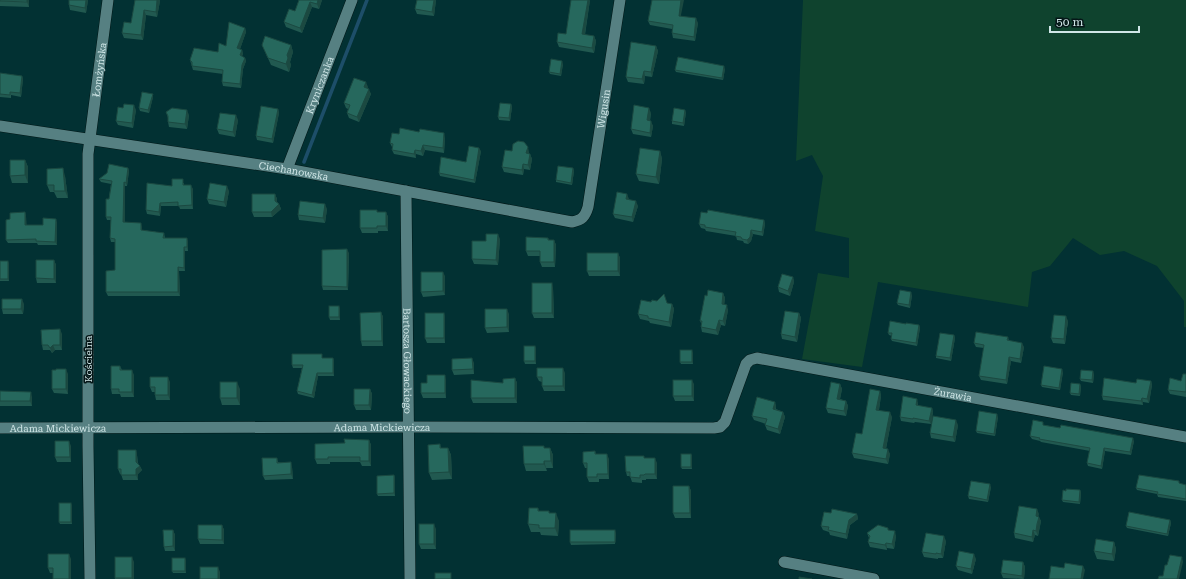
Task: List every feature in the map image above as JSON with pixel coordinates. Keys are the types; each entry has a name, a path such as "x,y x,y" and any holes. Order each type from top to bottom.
{"street":[{"name":"Łomżyńska","path":"89,139 108,0"},
{"name":"Kryniczanka","path":"287,169 352,0"},
{"name":"Wigusin","path":"584,218 588,207 620,0"},
{"name":"Ciechanowska","path":"0,126 287,169 572,222 579,221 584,218"},
{"name":"Kościelna","path":"89,139 88,428 90,579"},
{"name":"Bartosza Głowackiego","path":"406,191 410,579"},
{"name":"Żurawia","path":"738,388 746,364 750,360 761,358 1186,437"},
{"name":"Adama Mickiewicza","path":"0,428 714,428 720,427 725,422 738,388"},
{"path":"784,562 874,579"}],"green space":[{"path":"803,0 1186,0 1186,327 1184,327 1184,301 1157,266 1124,251 1100,255 1073,238 1050,266 1032,272 1028,307 878,282 862,367 802,359 818,273 849,278 849,238 815,231 823,176 812,155 796,161"}],"building":[{"path":"27,0 27,2 0,1"},
{"path":"69,0 86,0 85,8 69,5"},
{"path":"135,0 157,0 156,12 144,10 141,35 122,33 124,22 131,23"},
{"path":"299,0 318,0 317,4 310,2 300,28 284,22 289,9 295,11"},
{"path":"417,0 434,0 432,12 415,9"},
{"path":"571,0 588,0 582,34 594,36 592,48 557,42 558,33 566,34"},
{"path":"652,0 681,0 679,16 696,18 694,37 672,33 673,25 648,21"},
{"path":"229,22 245,28 237,48 242,50 240,55 245,58 242,65 240,84 222,82 223,70 192,66 192,62 190,60 194,48 218,52 219,43 226,46"},
{"path":"265,36 291,45 287,55 288,58 286,64 268,58 262,45"},
{"path":"631,42 656,46 651,72 644,71 642,79 626,77"},
{"path":"678,57 724,66 722,78 675,70"},
{"path":"551,59 562,61 560,74 549,72"},
{"path":"0,73 22,76 20,93 10,92 10,95 0,94"},
{"path":"354,78 366,82 364,87 369,89 357,117 347,113 350,105 344,103"},
{"path":"142,92 153,94 148,110 139,108"},
{"path":"500,103 511,104 509,118 498,117"},
{"path":"124,104 134,105 132,123 116,121 118,107 123,108"},
{"path":"634,105 649,108 647,120 651,121 650,133 631,129"},
{"path":"261,106 278,109 272,139 256,136"},
{"path":"172,108 187,110 185,124 168,122 166,112"},
{"path":"674,108 685,110 683,123 672,121"},
{"path":"220,113 236,115 233,132 217,129"},
{"path":"400,128 419,132 420,129 444,133 443,148 423,145 421,151 415,150 414,154 392,150 393,144 390,143 392,133 399,134"},
{"path":"518,141 524,142 528,147 526,153 530,154 528,165 523,164 522,170 502,167 505,150 512,151 513,144"},
{"path":"469,146 479,148 474,180 439,173 441,157 466,162"},
{"path":"640,148 660,151 656,177 636,174"},
{"path":"10,160 25,160 25,175 10,176"},
{"path":"109,164 128,168 126,183 124,182 123,222 141,223 141,230 164,233 163,238 187,238 187,247 184,247 184,268 178,267 178,292 106,292 106,271 115,270 115,239 110,238 111,217 106,217 106,199 109,199 112,181 99,179 107,173"},
{"path":"558,166 573,168 571,183 556,180"},
{"path":"63,168 65,191 54,191 54,185 47,185 47,169"},
{"path":"172,179 183,179 183,185 191,185 192,205 178,206 178,202 160,203 159,212 146,210 147,183 172,186"},
{"path":"210,183 227,186 224,202 207,199"},
{"path":"617,192 627,194 626,199 636,201 632,217 613,214"},
{"path":"252,194 275,194 275,201 279,204 271,212 252,212"},
{"path":"300,201 325,204 323,218 298,215"},
{"path":"360,210 377,210 377,212 386,212 386,226 377,226 377,228 360,228"},
{"path":"708,210 764,220 762,232 751,230 750,237 747,240 735,236 736,232 705,227 705,225 699,224 701,212 707,213"},
{"path":"25,212 25,225 43,225 43,218 56,219 55,242 36,241 36,239 6,240 6,220 10,219 10,213"},
{"path":"486,234 498,234 496,260 472,259 472,241 486,241"},
{"path":"526,237 548,238 548,240 554,240 554,262 540,262 540,251 526,251"},
{"path":"347,249 347,287 322,286 322,250"},
{"path":"587,253 618,253 618,271 587,271"},
{"path":"36,260 54,260 54,279 36,278"},
{"path":"0,261 8,261 8,279 0,279"},
{"path":"421,272 443,272 443,291 421,292"},
{"path":"782,274 793,277 788,291 778,287"},
{"path":"532,283 552,283 552,313 532,313"},
{"path":"708,290 723,293 722,304 727,305 723,321 719,320 716,330 701,327 702,321 700,321 705,295 707,296"},
{"path":"900,290 911,292 909,305 897,303"},
{"path":"664,294 667,303 672,304 669,322 648,318 648,316 638,314 641,300 651,302 652,300 657,301"},
{"path":"2,299 22,299 21,309 2,309"},
{"path":"329,306 339,306 339,317 329,317"},
{"path":"485,309 507,309 507,327 485,328"},
{"path":"785,311 799,313 795,337 781,334"},
{"path":"381,312 382,341 361,341 360,313"},
{"path":"425,313 444,313 444,338 425,338"},
{"path":"1054,315 1066,316 1064,339 1051,338"},
{"path":"890,321 919,325 916,343 891,339 892,333 888,333"},
{"path":"60,329 60,345 53,345 50,348 48,345 42,345 41,330"},
{"path":"976,332 1008,337 1007,340 1022,343 1020,359 1009,357 1006,380 979,376 984,345 974,343"},
{"path":"940,333 954,335 950,358 936,356"},
{"path":"524,346 535,346 535,361 524,361"},
{"path":"680,350 692,350 692,362 680,362"},
{"path":"292,354 322,354 322,358 333,358 333,373 317,373 312,395 297,391 303,365 292,365"},
{"path":"472,358 473,369 452,370 452,359"},
{"path":"111,366 120,366 120,370 132,370 132,392 119,392 119,389 111,389"},
{"path":"1044,366 1062,369 1059,388 1041,385"},
{"path":"537,368 563,368 563,386 542,386 542,377 537,377"},
{"path":"66,369 66,389 52,389 52,370"},
{"path":"1081,370 1093,371 1092,380 1080,379"},
{"path":"1183,374 1186,374 1186,392 1168,390 1170,378 1181,381"},
{"path":"427,375 445,375 445,393 421,393 421,383 427,383"},
{"path":"150,377 168,377 168,395 155,395 155,387 150,387"},
{"path":"515,378 515,398 471,398 471,380 503,383 503,379"},
{"path":"1104,378 1136,383 1137,379 1151,381 1147,399 1142,398 1141,401 1102,396"},
{"path":"673,380 692,380 692,396 673,396"},
{"path":"220,382 237,382 237,398 220,398"},
{"path":"831,382 840,384 837,399 846,401 844,411 826,408"},
{"path":"1071,383 1080,384 1079,394 1070,393"},
{"path":"354,389 370,389 369,405 354,405"},
{"path":"870,389 880,391 876,410 890,412 883,448 888,449 886,459 852,453 856,433 862,434"},
{"path":"0,391 31,392 30,401 0,401"},
{"path":"903,396 917,399 916,405 932,408 929,421 900,417"},
{"path":"757,397 775,402 773,409 783,412 778,429 765,425 767,419 752,416"},
{"path":"979,411 997,414 994,434 976,431"},
{"path":"933,416 956,420 953,437 930,433"},
{"path":"1033,420 1043,422 1043,425 1060,428 1061,425 1133,438 1130,452 1104,448 1101,466 1087,463 1090,448 1030,436"},
{"path":"344,439 369,440 369,461 360,461 360,457 328,457 328,459 315,459 315,444 345,443"},
{"path":"55,441 69,441 70,457 55,457"},
{"path":"440,444 440,448 448,448 449,472 429,473 428,445"},
{"path":"523,446 544,446 544,448 550,448 551,461 544,461 544,464 524,464"},
{"path":"118,450 136,450 136,462 140,466 136,469 136,475 121,475 121,469 118,469"},
{"path":"595,451 595,454 607,454 608,474 597,474 597,477 587,477 587,463 583,463 583,452"},
{"path":"681,454 691,454 691,467 681,467"},
{"path":"625,456 644,456 644,458 655,458 655,474 640,475 640,478 630,477 630,472 626,472"},
{"path":"262,458 277,458 277,463 291,462 291,474 263,476"},
{"path":"394,475 394,493 377,494 377,476"},
{"path":"1139,475 1179,481 1179,483 1186,485 1186,499 1157,494 1158,492 1136,488"},
{"path":"971,481 990,484 987,500 968,496"},
{"path":"673,486 689,486 690,513 673,513"},
{"path":"1066,489 1080,490 1079,502 1062,500 1063,490 1066,491"},
{"path":"59,503 71,503 71,522 59,522"},
{"path":"1019,506 1037,509 1036,516 1039,517 1036,531 1033,530 1032,537 1014,533"},
{"path":"529,508 538,508 538,511 549,511 549,513 556,513 555,528 539,528 539,525 528,524"},
{"path":"832,509 857,514 849,520 846,534 828,530 829,527 821,526 824,512 831,513"},
{"path":"1129,512 1170,520 1167,534 1126,526"},
{"path":"419,524 434,524 434,544 419,544"},
{"path":"198,525 222,525 222,540 198,539"},
{"path":"878,525 888,528 888,530 895,531 892,544 886,543 885,545 868,542 870,536 867,533"},
{"path":"163,530 173,530 173,546 164,547"},
{"path":"570,530 615,530 615,542 570,542"},
{"path":"926,533 944,536 941,554 922,552"},
{"path":"1096,539 1114,542 1112,554 1094,551"},
{"path":"959,551 974,554 971,569 956,566"},
{"path":"48,554 69,554 69,579 53,579 53,568 48,568"},
{"path":"1170,555 1182,557 1177,579 1158,579 1159,576 1163,576 1165,565 1167,565"},
{"path":"115,557 132,557 132,578 115,578"},
{"path":"172,558 185,558 185,571 172,571"},
{"path":"1003,560 1023,562 1022,576 1001,573"},
{"path":"1065,563 1083,566 1081,579 1049,579 1051,566 1064,568"},
{"path":"200,567 218,567 218,579 200,579"},
{"path":"435,573 451,573 451,579 435,579"},
{"path":"799,577 812,579 799,579"}],"waterway":[{"path":"304,162 367,0"}]}
